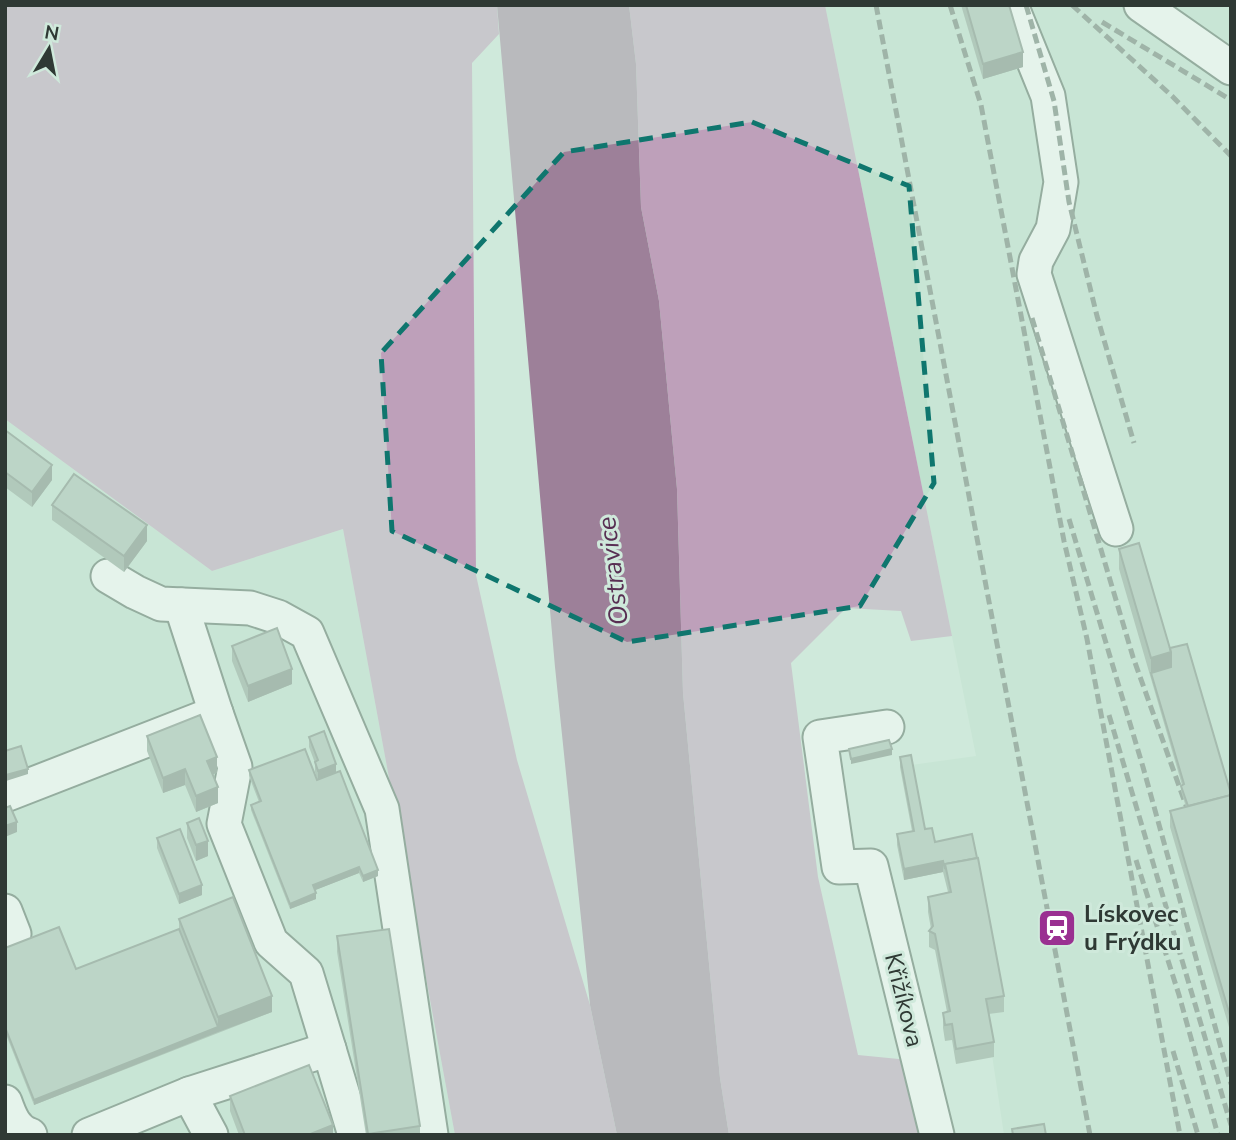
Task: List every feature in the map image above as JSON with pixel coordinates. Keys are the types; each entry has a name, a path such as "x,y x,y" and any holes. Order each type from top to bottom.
{"street":[{"path":"1011,5 1048,96 1061,182 1053,229 1036,261 1034,274 1116,529"},
{"path":"1141,5 1231,68"},
{"path":"108,576 161,604 250,608 278,617 307,633 382,809 431,1135"},
{"path":"181,605 235,767 224,824 271,942 306,973 355,1135"},
{"path":"5,795 216,713"},
{"name":"Křižíkova","path":"887,727 820,737 839,867 871,866 937,1135"},
{"path":"5,911 14,934 5,938"},
{"path":"89,1135 189,1094 329,1049"},
{"path":"189,1094 211,1135"},
{"path":"5,1102 11,1119 23,1133 30,1135"}],"highlighted area":[{"path":"752,122 909,186 934,483 860,606 627,642 392,531 381,353 564,152"}],"shaded area":[{"path":"5,5 497,5 499,34 472,63 476,575 517,760 590,1005 617,1135 455,1135 343,529 212,571 5,419"},
{"path":"629,5 825,5 952,636 911,641 901,611 846,608 791,663 818,877 858,1055 909,1060 924,1135 729,1135 720,1078 683,693 677,489 659,301 641,207 636,64"},
{"path":"825,5 1231,5 1231,1135 1004,1135 986,1015 1003,1011 973,845 935,852 925,839 911,765 976,756"},
{"path":"5,419 212,571 343,529 455,1135 5,1135"}],"water":[{"name":"Ostravice","path":"497,5 629,5 636,64 641,207 659,301 677,489 683,693 720,1078 729,1135 617,1135 590,1005 555,667"}],"building":[{"path":"966,5 1009,5 1023,52 983,64"},
{"path":"5,430 52,465 32,492 5,472"},
{"path":"74,474 147,525 124,556 52,505"},
{"path":"1139,543 1171,652 1151,658 1119,549"},
{"path":"277,628 292,669 248,686 232,646"},
{"path":"1187,644 1231,794 1188,806 1151,673 1171,667 1170,648"},
{"path":"200,715 217,757 207,761 218,787 196,796 185,769 163,778 147,736"},
{"path":"324,731 336,764 318,771 315,762 318,760 309,737"},
{"path":"889,740 892,749 851,759 849,749"},
{"path":"21,746 28,769 6,775 5,751"},
{"path":"305,749 317,780 340,771 378,870 363,876 359,867 313,885 316,893 290,904 251,805 261,801 249,770"},
{"path":"911,755 925,829 932,828 935,842 972,834 977,858 945,864 945,869 943,861 904,869 897,834 914,831 900,757"},
{"path":"1231,795 1231,1019 1170,811"},
{"path":"10,806 17,822 5,826 5,808"},
{"path":"199,818 208,841 196,845 187,823"},
{"path":"180,829 202,885 179,894 157,838"},
{"path":"978,858 1004,996 986,999 994,1042 956,1049 952,1024 945,1025 943,1013 950,1011 935,934 929,931 933,926 928,897 951,892 945,864"},
{"path":"233,897 272,996 218,1017 179,919"},
{"path":"59,927 76,969 179,929 218,1027 34,1100 5,1027 5,948"},
{"path":"389,929 420,1126 368,1134 337,936"},
{"path":"309,1065 333,1125 308,1135 245,1135 230,1096"},
{"path":"1044,1124 1046,1135 1013,1135 1012,1129"}],"railway":[{"path":"876,5 1090,1135"},
{"path":"950,5 981,105 1064,541 1087,639 1180,1135"},
{"path":"1026,5 1054,101 1069,202 1097,316 1134,443"},
{"path":"1072,5 1172,96 1231,156"},
{"path":"1102,22 1231,100"},
{"path":"1032,318 1133,657 1193,825"},
{"path":"1069,519 1143,767 1231,1084"},
{"path":"1109,715 1231,1125"},
{"path":"1136,860 1179,995 1218,1135"},
{"path":"1173,1051 1198,1135"}],"place":[{"name":"Lískovec u Frýdku","path":"1057,928"}]}
